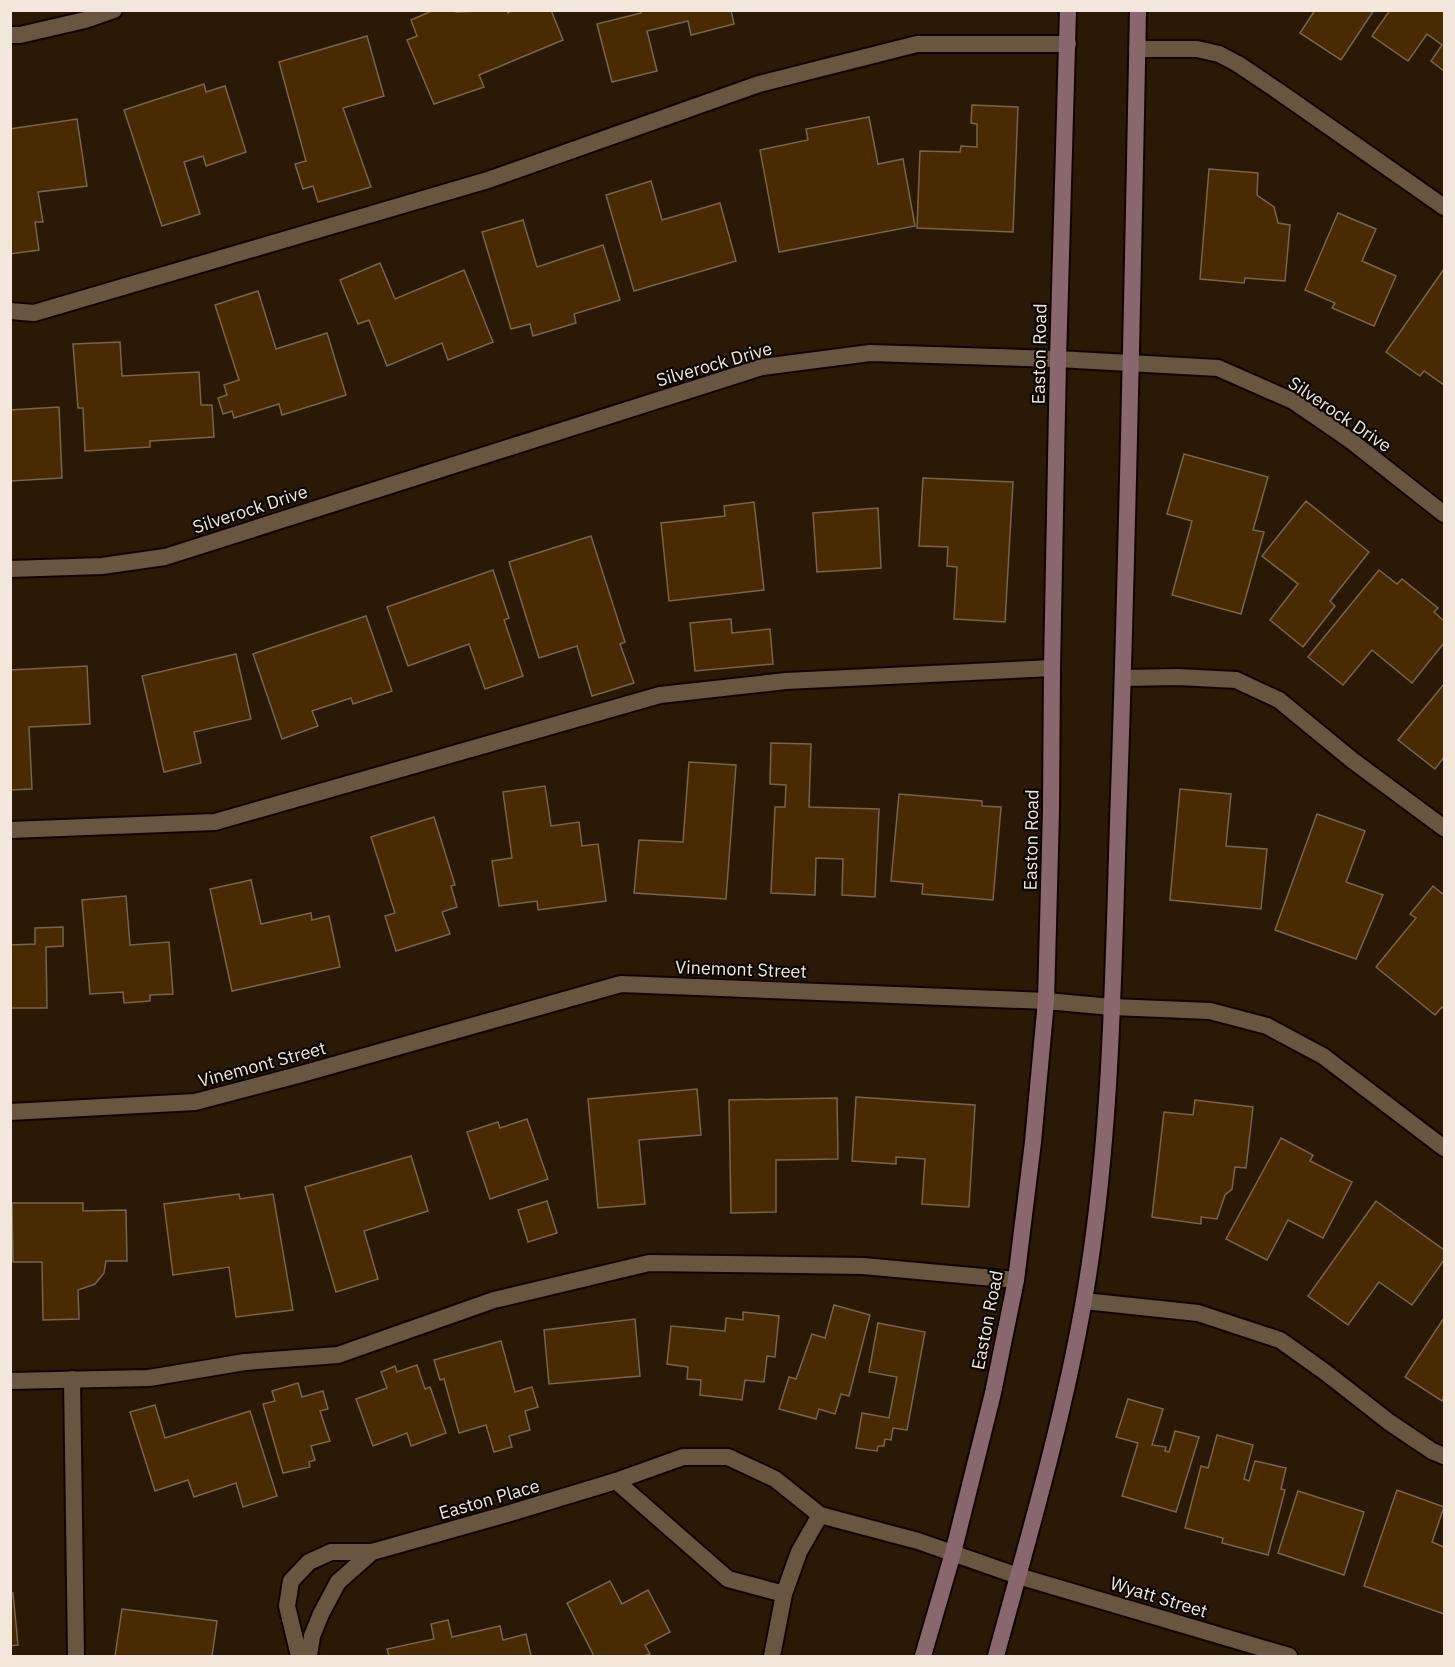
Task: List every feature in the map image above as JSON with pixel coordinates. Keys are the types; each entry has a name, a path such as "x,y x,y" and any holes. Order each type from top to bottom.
{"main road":[{"name":"Easton Road","path":"923,1656 953,1553 993,1393 1016,1280 1033,1142 1046,1001 1052,810 1052,668 1058,359 1068,10"},
{"path":"996,1656 1060,1416 1084,1301 1104,1156 1112,1007 1123,678 1138,10"}],"street":[{"path":"10,36 85,20 114,10"},
{"path":"10,311 34,313 488,180 770,81 917,44 1068,44"},
{"path":"1137,49 1197,49 1219,54 1281,93 1444,207"},
{"name":"Silverock Drive","path":"10,569 102,566 165,557 762,367 870,353 1058,359 1218,368 1293,401 1350,440 1444,514"},
{"path":"10,830 215,822 660,695 786,681 1052,668"},
{"path":"1123,678 1178,677 1236,680 1279,700 1352,760 1444,828"},
{"name":"Vinemont Street","path":"10,1112 195,1102 621,984 1046,1001 1112,1007 1210,1011 1267,1026 1323,1056 1444,1148"},
{"path":"10,1381 149,1378 245,1362 338,1355 494,1300 649,1263 863,1266 1016,1280"},
{"path":"1084,1301 1198,1313 1280,1340 1389,1422 1432,1451 1444,1456"},
{"path":"72,1380 76,1656"},
{"name":"Easton Place","path":"299,1656 287,1606 291,1581 309,1562 331,1552 372,1552 507,1514 616,1481 682,1457 728,1456 775,1479 820,1515 918,1541 1018,1576"},
{"path":"616,1481 728,1579 784,1594"},
{"path":"772,1656 784,1594 800,1552 820,1515"},
{"name":"Easton Place","path":"309,1656 312,1636 338,1582 372,1552"},
{"name":"Wyatt Street","path":"1018,1576 1289,1656"}],"building":[{"path":"434,10 455,10 456,12 507,10 508,13 513,10 551,10 563,40 479,75 484,87 434,104 407,40 417,36 411,20"},
{"path":"640,10 731,10 734,24 691,35 688,21 647,31 657,71 612,82 597,24 641,13"},
{"path":"1315,10 1374,10 1341,60 1300,33"},
{"path":"1390,10 1444,10 1444,71 1431,61 1442,45 1427,34 1408,61 1372,36"},
{"path":"367,36 384,96 343,108 371,187 318,202 313,186 303,189 295,164 306,161 279,62"},
{"path":"204,84 206,92 225,86 246,152 206,166 203,156 184,162 200,214 162,226 124,110"},
{"path":"972,105 1018,107 1013,232 917,228 920,151 960,152 961,146 977,147 977,124 971,123"},
{"path":"869,117 878,164 903,159 915,226 779,252 760,150 808,140 806,129"},
{"path":"77,119 87,186 38,192 43,222 35,222 39,250 10,254 10,129"},
{"path":"1209,169 1258,173 1257,195 1274,207 1278,223 1290,225 1285,281 1245,278 1244,283 1200,279"},
{"path":"651,181 662,220 720,203 736,261 634,291 606,195"},
{"path":"1338,213 1376,229 1362,261 1396,276 1374,326 1332,308 1335,303 1305,290"},
{"path":"523,220 537,267 603,245 620,300 574,314 576,323 533,336 530,324 511,329 482,232"},
{"path":"380,263 395,299 464,270 493,342 448,360 442,343 387,366 369,320 358,324 340,280"},
{"path":"1444,269 1444,385 1424,371 1420,376 1386,352"},
{"path":"258,291 276,349 327,333 346,395 282,415 279,404 234,418 232,411 223,414 218,398 227,395 224,385 239,380 215,305"},
{"path":"120,342 122,376 199,372 201,405 212,405 214,437 150,441 150,447 85,451 83,408 78,408 73,344"},
{"path":"59,407 62,478 10,481 10,410"},
{"path":"1184,454 1268,477 1253,530 1264,532 1241,614 1172,595 1192,521 1167,514"},
{"path":"923,478 1013,482 1005,622 954,619 957,567 947,566 948,547 919,546"},
{"path":"1306,501 1369,552 1330,601 1335,606 1303,647 1270,620 1298,584 1262,556"},
{"path":"754,502 764,590 669,601 661,523 725,516 724,506"},
{"path":"878,508 881,568 817,572 813,513"},
{"path":"591,536 625,642 620,644 634,683 592,696 577,646 539,658 509,562"},
{"path":"493,570 509,618 504,620 523,676 485,689 469,644 408,666 387,607"},
{"path":"1379,570 1397,584 1402,579 1438,608 1434,612 1444,621 1444,643 1412,683 1372,650 1343,685 1308,657"},
{"path":"366,616 392,691 353,704 351,698 312,711 318,726 282,739 253,654"},
{"path":"731,619 732,633 770,629 773,664 695,671 690,623"},
{"path":"236,654 251,719 194,732 201,763 164,772 142,676"},
{"path":"87,666 90,724 29,727 32,789 10,790 10,670"},
{"path":"1444,684 1444,757 1435,769 1398,740"},
{"path":"771,743 811,744 809,807 879,809 875,897 842,895 843,859 816,858 815,895 771,893 775,807 785,807 786,785 770,784"},
{"path":"689,762 736,765 726,899 634,893 639,840 683,842"},
{"path":"545,786 551,826 579,822 582,846 598,844 606,901 538,910 537,901 499,906 492,861 512,858 503,792"},
{"path":"1180,789 1231,794 1226,846 1267,849 1261,909 1170,900"},
{"path":"899,794 982,801 982,806 1001,807 993,900 922,894 923,884 891,881"},
{"path":"1317,814 1365,831 1346,882 1383,895 1356,959 1275,930"},
{"path":"434,817 455,885 451,886 457,907 442,912 450,934 396,951 385,916 395,913 371,837"},
{"path":"251,880 261,924 311,913 312,920 329,916 340,967 232,991 210,889"},
{"path":"1433,886 1444,895 1444,1009 1442,1007 1435,1015 1376,967 1416,918 1410,914"},
{"path":"126,896 130,945 169,942 173,994 150,995 150,1001 124,1003 123,992 90,994 82,900"},
{"path":"63,927 63,946 46,947 47,1008 10,1008 10,945 35,944 35,928"},
{"path":"697,1089 701,1135 639,1140 645,1204 598,1208 588,1099"},
{"path":"856,1097 975,1105 969,1207 922,1204 925,1159 896,1157 896,1164 852,1161"},
{"path":"837,1098 838,1159 776,1160 776,1212 731,1213 729,1100"},
{"path":"1195,1100 1253,1107 1246,1168 1235,1167 1232,1189 1225,1195 1217,1219 1201,1217 1201,1224 1152,1217 1164,1112 1193,1115"},
{"path":"527,1119 548,1179 490,1199 467,1132 498,1122 500,1128"},
{"path":"1281,1138 1313,1155 1310,1161 1352,1182 1323,1238 1288,1220 1267,1260 1226,1239"},
{"path":"411,1156 428,1211 364,1231 378,1279 336,1292 305,1187"},
{"path":"239,1194 240,1199 273,1194 293,1310 236,1317 229,1267 173,1275 164,1204"},
{"path":"547,1201 557,1233 528,1242 518,1210"},
{"path":"1376,1201 1444,1250 1444,1260 1412,1305 1379,1282 1348,1325 1308,1296"},
{"path":"12,1203 83,1203 83,1211 126,1210 127,1261 106,1261 104,1273 95,1284 78,1290 79,1319 43,1320 42,1262 13,1262"},
{"path":"834,1305 870,1315 849,1396 841,1394 835,1414 819,1409 816,1419 779,1409 789,1377 796,1379 812,1334 825,1338"},
{"path":"743,1312 779,1316 775,1357 767,1356 764,1382 745,1380 742,1400 700,1395 701,1380 687,1379 688,1367 667,1364 671,1326 725,1331 726,1318 743,1320"},
{"path":"1444,1318 1444,1397 1442,1401 1405,1377"},
{"path":"635,1319 640,1376 549,1384 544,1330"},
{"path":"878,1323 925,1332 907,1430 893,1428 891,1440 885,1439 884,1446 878,1446 877,1451 856,1448 862,1413 889,1418 897,1377 869,1372"},
{"path":"501,1341 515,1392 532,1387 538,1407 525,1411 530,1430 509,1436 512,1447 494,1452 486,1425 459,1433 444,1379 440,1380 434,1360"},
{"path":"417,1365 425,1389 430,1387 446,1433 411,1446 407,1433 373,1446 356,1399 387,1388 381,1372 395,1366 397,1372"},
{"path":"298,1383 302,1397 323,1391 328,1409 320,1411 330,1441 311,1446 315,1460 309,1462 310,1467 283,1473 263,1404 275,1401 272,1391"},
{"path":"1128,1399 1163,1409 1152,1445 1166,1447 1165,1451 1169,1452 1175,1431 1199,1437 1176,1512 1122,1496 1138,1443 1116,1437"},
{"path":"155,1405 165,1438 250,1411 277,1496 243,1507 236,1483 194,1497 188,1480 155,1491 130,1412"},
{"path":"1217,1435 1253,1445 1244,1479 1249,1481 1255,1461 1286,1468 1281,1489 1285,1490 1268,1555 1222,1543 1223,1538 1185,1528 1201,1466 1208,1468"},
{"path":"1397,1490 1444,1507 1432,1542 1444,1547 1444,1614 1364,1586"},
{"path":"1298,1491 1364,1512 1344,1575 1278,1553"},
{"path":"610,1581 622,1604 648,1590 670,1632 645,1645 650,1654 594,1656 567,1603"},
{"path":"10,1593 13,1593 18,1645 10,1646"},
{"path":"122,1609 217,1621 212,1656 115,1656"},
{"path":"448,1620 452,1637 500,1626 503,1640 526,1634 531,1656 389,1656 387,1649 434,1639 431,1624"}]}
